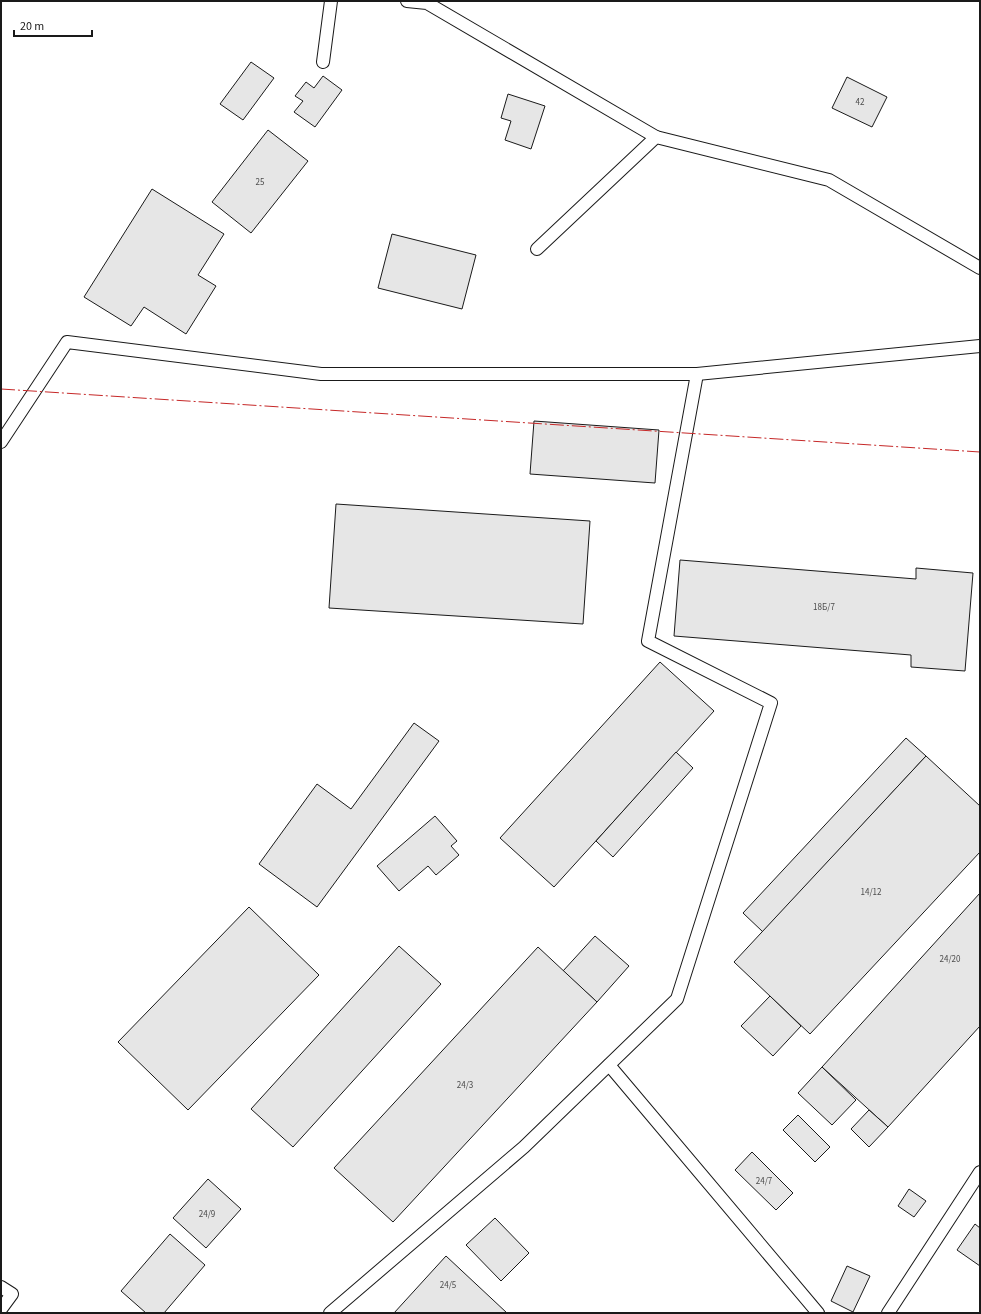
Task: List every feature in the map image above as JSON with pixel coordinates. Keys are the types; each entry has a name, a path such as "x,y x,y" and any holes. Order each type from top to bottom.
{"lane":[{"path":"323,62 331,1"},
{"path":"407,1 426,3 656,137 829,180 980,268"},
{"path":"537,249 656,137"},
{"path":"1,442 67,342 321,374 697,374 980,346"},
{"path":"330,1313 524,1147 677,999 771,703 648,641 697,374"},
{"path":"609,1064 818,1313"},
{"path":"888,1313 980,1172"},
{"path":"1,1288 12,1294 1,1309"}],"building":[{"path":"251,62 274,78 243,120 220,104"},
{"path":"323,76 342,90 315,127 294,112 303,101 295,96 306,82 314,88"},
{"path":"847,77 887,97 872,127 832,108"},
{"path":"508,94 545,106 531,149 505,140 511,121 501,118"},
{"path":"268,130 308,161 251,233 212,202"},
{"path":"152,189 224,234 198,275 216,286 186,334 144,307 131,326 84,297"},
{"path":"392,234 476,255 462,309 378,288"},
{"path":"534,421 659,430 655,483 530,474"},
{"path":"336,504 590,521 583,624 329,608"},
{"path":"680,560 916,579 916,568 973,573 965,671 911,667 911,655 674,636"},
{"path":"660,662 714,711 554,887 500,838"},
{"path":"414,723 439,741 317,907 259,864 317,784 351,809"},
{"path":"906,738 926,756 763,932 743,913"},
{"path":"676,752 693,768 613,857 596,841"},
{"path":"926,756 980,806 980,852 810,1034 734,962"},
{"path":"435,816 457,841 451,846 459,855 436,875 428,866 399,891 377,866"},
{"path":"980,893 980,1026 888,1127 822,1067"},
{"path":"249,907 319,975 188,1110 118,1042"},
{"path":"595,936 629,966 597,1002 563,971"},
{"path":"399,946 441,984 293,1147 251,1109"},
{"path":"538,947 597,1002 393,1222 334,1168"},
{"path":"770,996 801,1026 773,1056 741,1026"},
{"path":"822,1067 856,1100 832,1125 798,1093"},
{"path":"869,1110 888,1127 869,1147 851,1129"},
{"path":"798,1115 830,1147 815,1162 783,1130"},
{"path":"752,1152 793,1193 776,1210 735,1170"},
{"path":"208,1179 241,1209 206,1248 173,1218"},
{"path":"909,1189 926,1201 914,1217 898,1206"},
{"path":"495,1218 529,1253 501,1281 466,1245"},
{"path":"975,1224 980,1228 980,1266 957,1250"},
{"path":"170,1234 205,1265 164,1313 146,1313 121,1291"},
{"path":"446,1256 507,1313 394,1313"},
{"path":"847,1266 870,1276 853,1312 831,1301"}],"power":[{"path":"1,389 980,452"}]}
